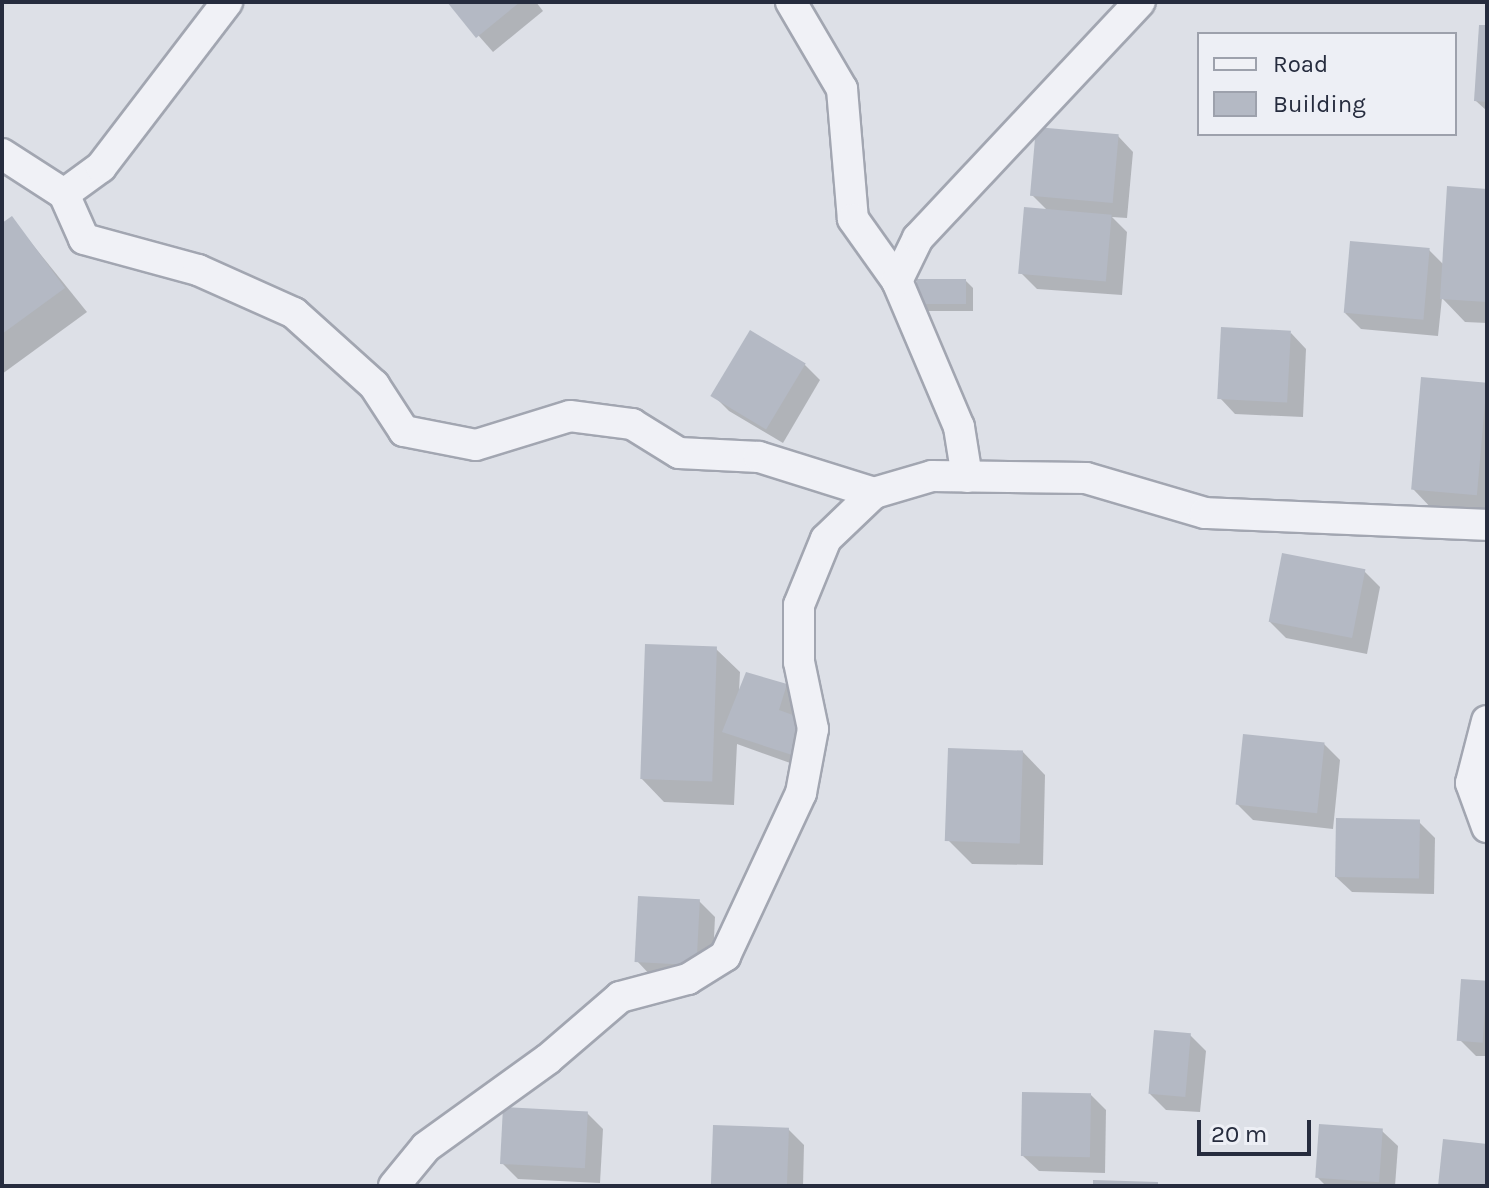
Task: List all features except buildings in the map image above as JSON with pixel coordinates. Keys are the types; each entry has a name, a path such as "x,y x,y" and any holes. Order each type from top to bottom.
{"street":[{"path":"64,194 101,167 227,2"},
{"path":"791,2 842,89 853,219 897,281 959,427 967,477"},
{"path":"897,281 918,238 1140,2"},
{"path":"2,154 64,194 84,239 198,270 294,313 374,385 404,431 476,445 570,416 632,424 679,453 759,457 874,493"},
{"path":"394,1186 426,1147 548,1059 620,997 688,979 725,956 801,793 813,729 799,662 799,605 826,539 874,493 932,476 1086,478 1205,513 1487,525"},
{"path":"1487,721 1471,783 1487,827"}]}
